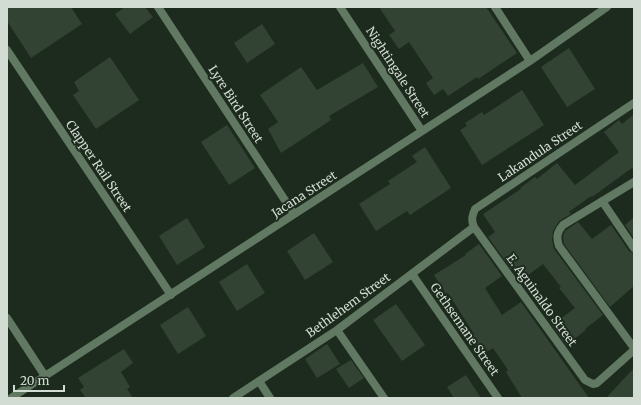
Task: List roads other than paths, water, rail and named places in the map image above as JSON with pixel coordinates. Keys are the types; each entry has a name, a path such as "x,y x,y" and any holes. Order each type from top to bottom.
{"street":[{"name":"Lyre Bird Street","path":"158,7 294,214"},
{"name":"Nightingale Street","path":"340,7 422,131"},
{"path":"495,7 530,61"},
{"name":"Jacana Street","path":"12,398 530,61 608,7"},
{"name":"Clapper Rail Street","path":"7,50 171,294"},
{"name":"Lakandula Street","path":"474,227 472,215 475,209 634,103"},
{"path":"634,182 563,225 558,231 559,246 634,349"},
{"path":"602,200 634,248"},
{"name":"Bethlehem Street","path":"233,398 337,330 474,227"},
{"name":"E. Aguinaldo Street","path":"474,227 585,380 593,384 602,380 634,349"},
{"name":"Gethsemane Street","path":"412,274 498,398"},
{"path":"7,318 45,376"},
{"path":"337,330 384,398"},
{"path":"259,381 270,398"}]}
